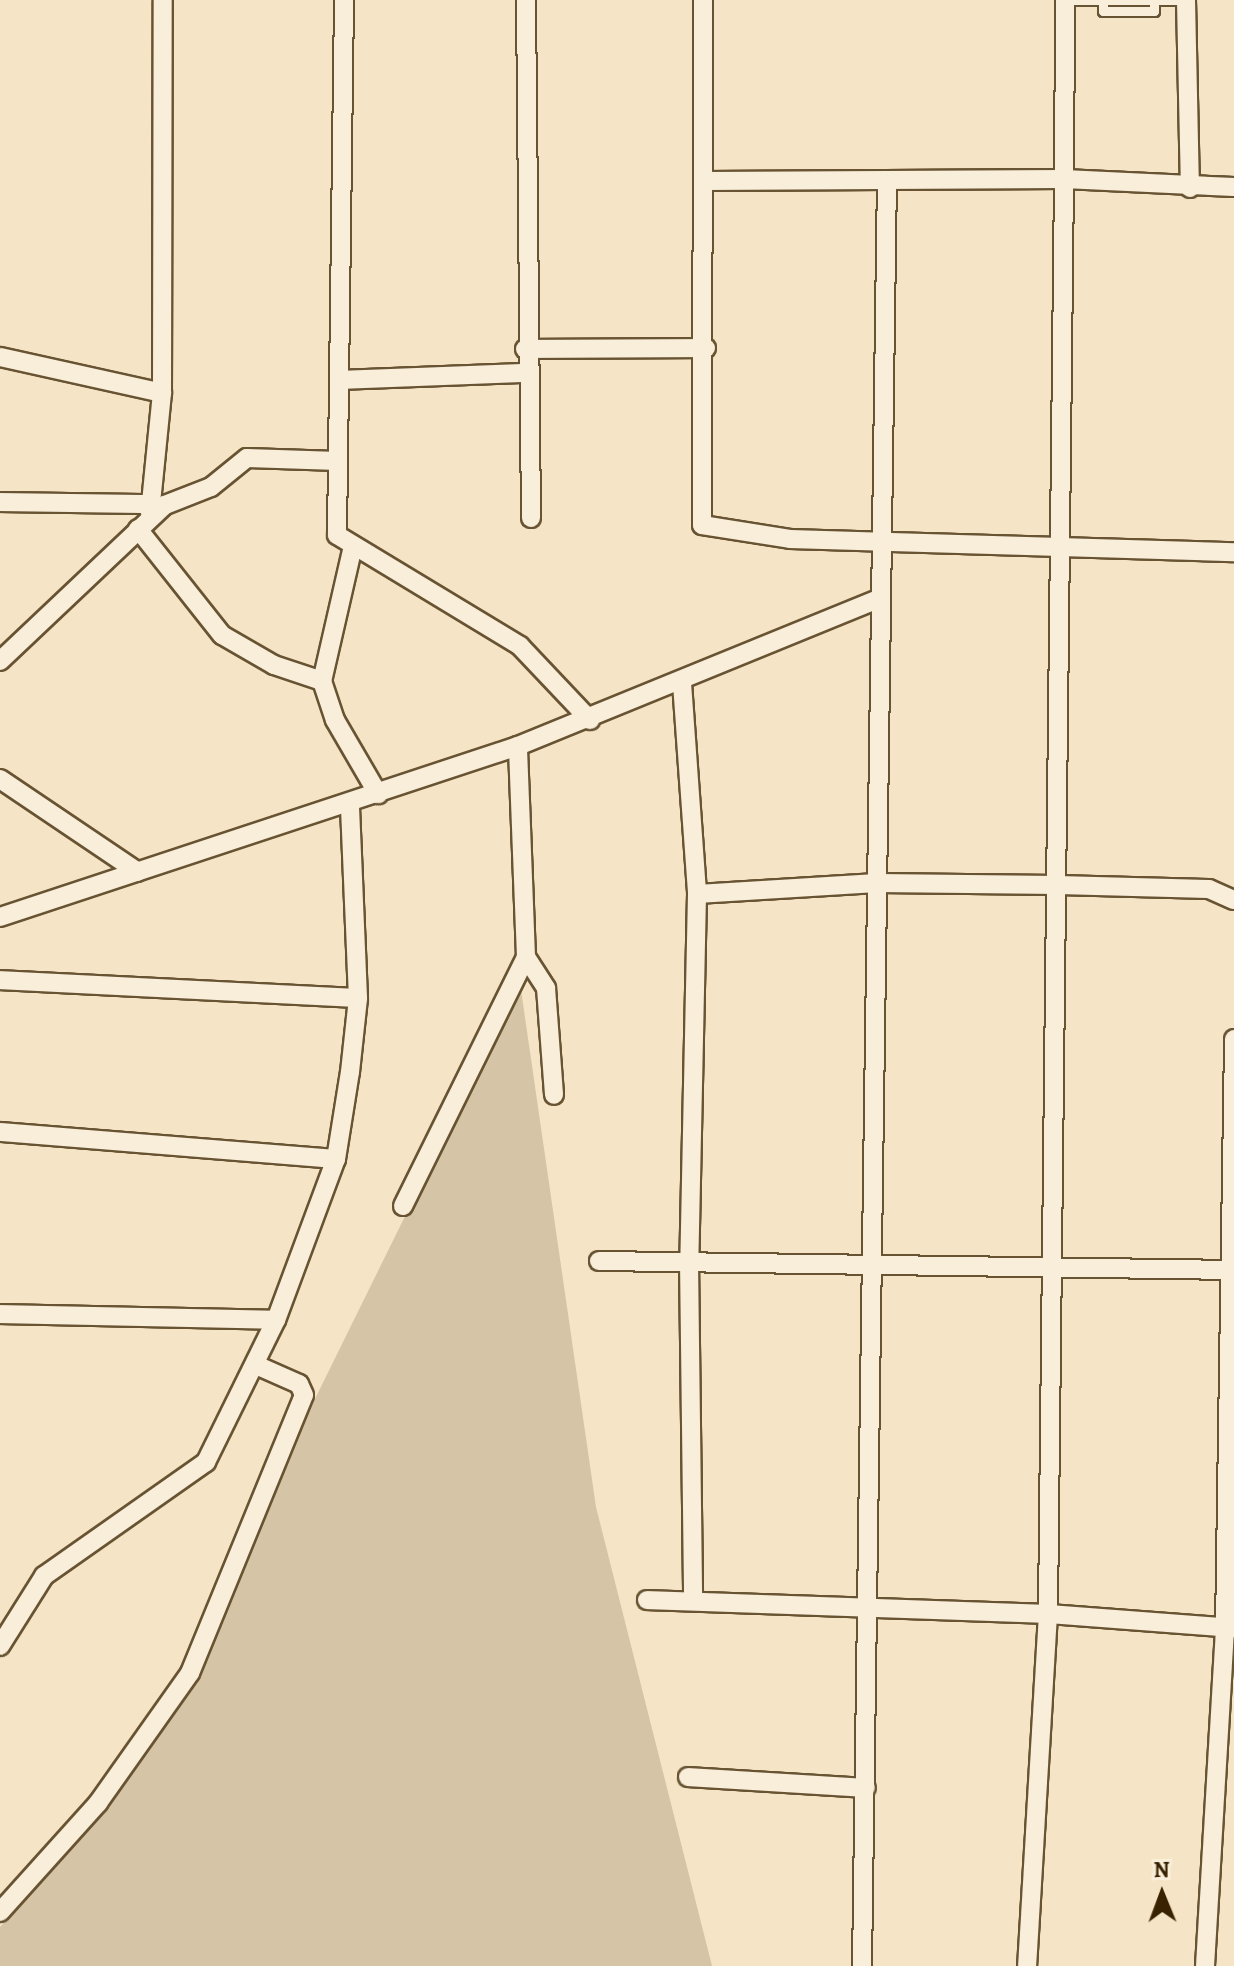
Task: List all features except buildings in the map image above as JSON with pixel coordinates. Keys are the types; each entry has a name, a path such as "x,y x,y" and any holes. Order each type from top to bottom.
{"street":[{"path":"0,661 138,529 151,509 162,393 163,0"},
{"path":"344,0 341,380 334,524 353,546 520,646 590,720"},
{"path":"526,0 525,349 531,518"},
{"path":"703,0 706,348 702,525 790,539 1234,552"},
{"path":"1027,1966 1048,1614 1062,545 1065,0"},
{"path":"1186,0 1190,188"},
{"path":"705,181 1064,179 1190,188 1234,187"},
{"path":"862,1966 871,1609 879,599 887,181"},
{"path":"525,349 706,348"},
{"path":"0,357 162,393"},
{"path":"341,380 526,373"},
{"path":"0,502 151,509 226,479 247,458 338,461"},
{"path":"138,529 222,635 274,665 322,681"},
{"path":"353,546 322,681 335,720 378,794"},
{"path":"0,917 350,804 590,720 879,599"},
{"path":"682,683 697,894 689,1261 693,1601"},
{"path":"403,1206 526,957 518,746"},
{"path":"0,779 138,872"},
{"path":"0,1646 44,1576 206,1462 276,1320 336,1159 358,998 350,804"},
{"path":"697,894 877,883 1058,885 1209,889 1234,900"},
{"path":"526,957 546,988 554,1095"},
{"path":"0,980 358,998"},
{"path":"1205,1966 1230,1628 1234,1039"},
{"path":"0,1132 336,1159"},
{"path":"599,1261 1053,1270 1233,1270"},
{"path":"0,1314 276,1320"},
{"path":"0,1912 105,1794 190,1673 304,1395 299,1384 256,1365"},
{"path":"647,1600 1048,1614 1230,1628"},
{"path":"688,1777 866,1788"}],"lane":[{"path":"1071,0 1178,0"}],"shaded area":[{"path":"520,983 596,1507 712,1966 0,1966 0,1927 110,1803 197,1672 274,1482"}]}
